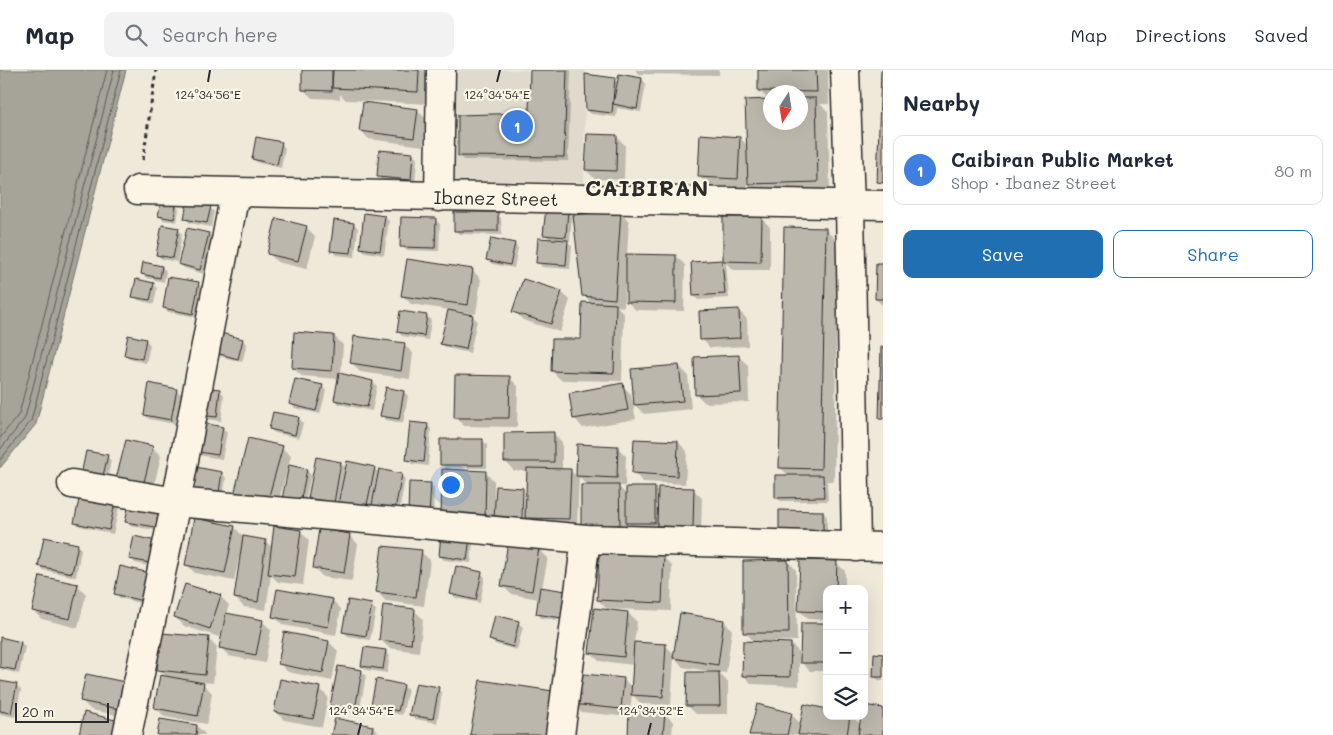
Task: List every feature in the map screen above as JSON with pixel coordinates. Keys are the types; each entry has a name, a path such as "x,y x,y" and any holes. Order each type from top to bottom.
{"street":[{"path":"439,197 441,70"},
{"path":"845,70 850,206 856,546"},
{"name":"Ibanez Street","path":"138,190 850,206 883,205"},
{"path":"128,735 176,502 235,192"},
{"path":"72,484 176,502 586,539 883,547"},
{"path":"560,735 586,539"}],"path":[{"path":"138,190 156,70"}],"shaded area":[{"path":"449,70 585,70 584,182 448,181"}],"water":[{"path":"0,70 126,70 36,424 0,468"}],"building":[{"path":"302,70 332,70 332,91 302,90"},
{"path":"333,70 419,70 418,92 332,88"},
{"path":"530,70 567,70 564,157 458,156 458,115 529,113"},
{"path":"758,70 816,70 817,92 808,92 808,85 763,85 763,91 758,91"},
{"path":"881,70 883,70 883,183 877,182"},
{"path":"585,74 615,78 612,113 586,110"},
{"path":"619,74 642,78 637,109 613,104"},
{"path":"808,98 816,98 818,182 748,184 745,100 763,99 763,130 808,130"},
{"path":"363,102 418,109 414,138 359,131"},
{"path":"587,134 617,135 616,171 585,170"},
{"path":"700,134 740,137 738,179 698,177"},
{"path":"256,137 282,142 277,165 252,159"},
{"path":"379,150 413,153 411,180 377,177"},
{"path":"161,201 176,203 174,219 158,216"},
{"path":"187,202 211,206 207,223 184,219"},
{"path":"546,208 568,209 566,237 543,235"},
{"path":"621,211 615,299 582,296 573,215"},
{"path":"454,212 498,212 498,231 454,231"},
{"path":"364,213 385,216 380,251 360,248"},
{"path":"401,217 436,218 435,248 400,247"},
{"path":"723,217 762,217 761,262 723,261"},
{"path":"276,218 307,226 298,261 267,254"},
{"path":"334,220 354,223 351,253 330,251"},
{"path":"162,225 179,228 173,258 156,255"},
{"path":"784,227 826,228 821,469 779,468"},
{"path":"187,228 209,233 200,270 178,264"},
{"path":"491,238 515,243 510,265 486,260"},
{"path":"538,238 568,240 566,265 536,263"},
{"path":"626,254 676,255 676,303 626,302"},
{"path":"407,259 473,269 468,305 401,296"},
{"path":"722,260 725,294 693,296 691,262"},
{"path":"143,262 162,266 160,278 141,274"},
{"path":"876,263 883,263 883,299 875,299"},
{"path":"168,277 199,282 193,314 163,308"},
{"path":"136,279 154,283 150,300 132,297"},
{"path":"523,279 562,291 551,324 512,312"},
{"path":"582,302 616,304 614,373 551,371 552,339 581,339"},
{"path":"739,309 740,338 700,340 699,311"},
{"path":"448,310 473,315 466,349 440,344"},
{"path":"400,311 427,315 424,336 397,332"},
{"path":"214,331 243,339 238,359 209,351"},
{"path":"294,332 334,335 332,371 292,368"},
{"path":"128,335 146,339 142,359 124,355"},
{"path":"354,336 405,343 401,371 350,363"},
{"path":"881,347 883,347 883,419 879,419"},
{"path":"739,355 741,393 695,395 694,357"},
{"path":"679,365 683,401 634,405 631,369"},
{"path":"339,373 373,381 367,407 334,400"},
{"path":"455,375 510,376 509,418 454,418"},
{"path":"295,379 323,385 316,411 289,404"},
{"path":"149,383 177,389 171,420 144,415"},
{"path":"623,383 628,410 573,419 569,393"},
{"path":"201,387 220,389 217,417 198,415"},
{"path":"386,387 404,391 399,419 380,416"},
{"path":"273,412 299,417 295,435 269,429"},
{"path":"198,422 223,427 218,455 192,451"},
{"path":"410,422 428,424 424,462 406,460"},
{"path":"554,432 554,462 504,462 504,433"},
{"path":"248,438 283,446 267,503 234,495"},
{"path":"440,439 483,439 483,465 440,465"},
{"path":"634,439 678,441 677,476 632,473"},
{"path":"126,440 153,446 143,486 116,479"},
{"path":"577,444 618,446 617,478 576,476"},
{"path":"86,451 108,455 102,480 81,475"},
{"path":"316,457 341,462 334,503 308,498"},
{"path":"347,461 375,467 366,509 338,504"},
{"path":"289,465 307,469 300,503 282,499"},
{"path":"190,466 222,472 218,499 185,493"},
{"path":"527,468 571,469 569,519 525,518"},
{"path":"379,469 402,474 394,514 371,510"},
{"path":"442,469 486,471 485,520 441,519"},
{"path":"775,475 823,475 824,497 775,498"},
{"path":"409,482 431,483 429,517 408,515"},
{"path":"581,485 619,485 620,525 581,525"},
{"path":"496,486 523,488 522,519 494,517"},
{"path":"626,487 655,487 655,523 626,523"},
{"path":"658,487 694,488 693,527 657,526"},
{"path":"80,495 115,503 109,530 74,523"},
{"path":"129,504 159,508 156,527 125,522"},
{"path":"779,510 823,511 823,532 779,530"},
{"path":"194,518 235,526 225,573 185,565"},
{"path":"274,526 301,530 295,577 268,574"},
{"path":"319,529 350,534 344,573 313,568"},
{"path":"441,533 470,537 467,560 439,556"},
{"path":"134,536 160,542 155,564 129,559"},
{"path":"243,536 266,540 258,602 234,598"},
{"path":"44,537 78,544 72,573 38,566"},
{"path":"508,542 539,548 532,591 501,586"},
{"path":"382,546 422,550 416,597 376,592"},
{"path":"599,553 664,555 662,603 597,600"},
{"path":"788,560 789,633 743,633 743,561"},
{"path":"800,560 837,561 836,585 823,585 823,612 798,611"},
{"path":"120,566 154,574 147,602 114,594"},
{"path":"456,566 482,572 476,600 450,594"},
{"path":"40,576 78,584 70,619 32,611"},
{"path":"185,584 221,595 210,629 174,617"},
{"path":"540,587 566,591 562,618 536,614"},
{"path":"277,589 333,599 328,627 272,617"},
{"path":"348,600 372,604 366,636 342,632"},
{"path":"383,605 415,609 411,644 379,640"},
{"path":"594,608 628,612 624,657 589,653"},
{"path":"226,613 263,620 256,655 219,648"},
{"path":"680,613 724,620 718,665 673,658"},
{"path":"495,615 519,621 513,647 489,640"},
{"path":"801,623 823,623 823,663 800,663"},
{"path":"284,632 329,641 323,673 278,664"},
{"path":"161,633 209,637 205,675 157,670"},
{"path":"0,637 21,642 15,670 0,667"},
{"path":"743,641 791,643 790,677 742,676"},
{"path":"634,642 666,644 663,697 631,695"},
{"path":"364,647 386,650 383,669 361,666"},
{"path":"874,653 883,654 883,677 873,677"},
{"path":"338,666 362,670 355,710 330,706"},
{"path":"687,672 719,672 720,706 686,706"},
{"path":"574,673 624,678 621,709 571,704"},
{"path":"86,674 130,683 124,710 80,701"},
{"path":"160,675 204,683 198,716 154,708"},
{"path":"280,679 320,687 313,719 274,712"},
{"path":"376,679 404,685 398,711 371,705"},
{"path":"480,680 553,691 546,735 470,735"},
{"path":"0,681 17,684 11,713 0,711"},
{"path":"416,683 439,687 433,719 409,715"},
{"path":"757,704 792,713 787,735 749,735"},
{"path":"804,704 823,708 823,720 849,720 847,735 798,735"},
{"path":"868,706 883,708 883,735 858,735 860,720 868,720"},
{"path":"629,710 665,712 663,735 628,735"},
{"path":"84,712 119,721 115,735 79,735"},
{"path":"335,718 373,726 371,735 331,735"},
{"path":"160,719 197,725 196,735 157,735"}],"place":[{"name":"Caibiran Public Market","path":"517,126"}],"district":[{"name":"CAIBIRAN","path":"647,187"}]}
